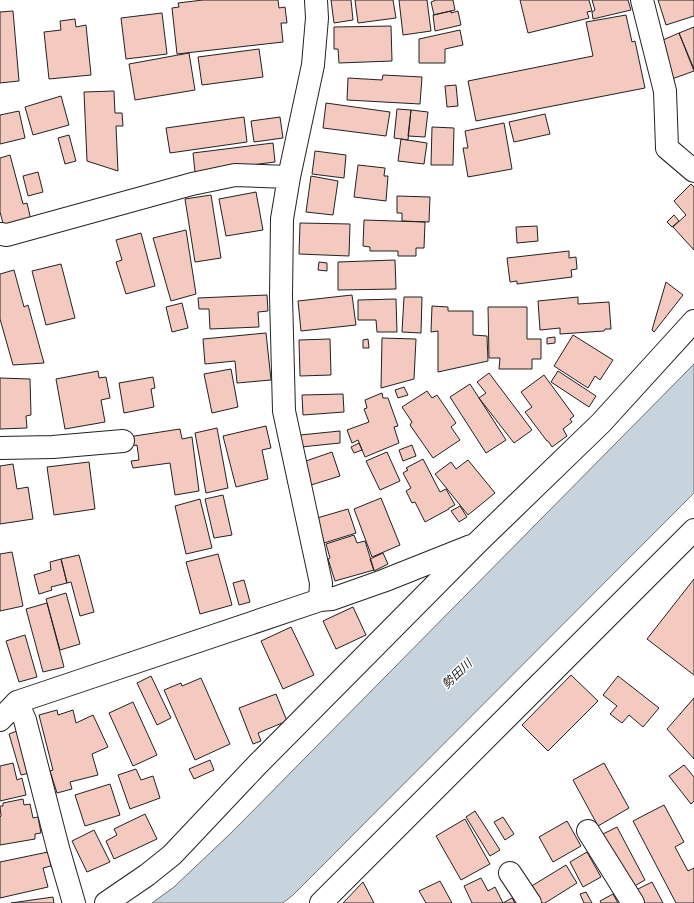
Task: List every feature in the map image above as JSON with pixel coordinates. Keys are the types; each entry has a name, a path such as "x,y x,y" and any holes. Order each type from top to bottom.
{"street":[{"path":"316,0 317,18 313,65 289,177 282,219 281,296 284,411 321,583 320,600"},
{"path":"642,0 665,91 667,148 694,171"},
{"path":"0,234 7,235 192,184 235,175 289,177"},
{"path":"106,903 172,856 256,766 478,542 601,423 694,320"},
{"path":"0,448 53,447 123,441"},
{"path":"321,903 694,530"},
{"path":"0,720 16,702 320,600 332,599 383,581 478,542"},
{"path":"16,702 25,720 58,848 74,903"},
{"path":"588,832 632,903"},
{"path":"510,873 530,903"}],"water":[{"name":"勢田川","path":"694,364 694,493 293,895 283,903 152,903 174,887 231,833"}],"building":[{"path":"203,0 278,0 279,8 285,7 287,23 281,23 283,42 177,54 172,8 179,7 178,3"},
{"path":"331,0 351,0 353,20 334,23"},
{"path":"355,0 393,0 396,18 358,23"},
{"path":"399,0 427,0 431,31 403,35"},
{"path":"436,0 453,0 455,10 434,15 431,2"},
{"path":"520,0 589,0 592,11 587,12 589,18 528,33"},
{"path":"592,0 628,0 631,10 593,19 592,12 595,10"},
{"path":"658,0 694,0 694,16 666,25"},
{"path":"13,11 19,81 0,83 0,12"},
{"path":"451,11 451,13 458,11 461,25 435,31 433,15"},
{"path":"162,13 167,54 126,59 121,18"},
{"path":"626,15 632,42 635,41 645,88 476,121 468,81 593,56 586,22"},
{"path":"75,19 76,27 86,25 91,75 49,79 44,32 61,30 60,21"},
{"path":"391,26 392,61 339,63 338,49 334,49 334,27"},
{"path":"694,27 694,69 679,33"},
{"path":"460,30 463,45 445,49 445,63 419,63 419,39"},
{"path":"679,33 694,71 672,79 663,40"},
{"path":"259,49 263,77 202,85 198,57"},
{"path":"189,53 195,90 135,100 129,64"},
{"path":"383,75 422,77 420,104 347,100 348,78 382,80"},
{"path":"456,85 458,106 447,107 445,86"},
{"path":"114,91 115,113 122,113 123,126 116,126 118,171 87,161 84,92"},
{"path":"61,96 69,125 33,135 25,107"},
{"path":"326,103 390,112 386,136 323,128"},
{"path":"397,109 411,110 408,140 394,138"},
{"path":"411,110 428,112 425,137 408,136"},
{"path":"19,111 25,138 0,144 0,115"},
{"path":"545,114 550,134 514,142 509,122"},
{"path":"244,117 247,142 170,153 166,128"},
{"path":"280,117 283,138 254,142 251,121"},
{"path":"504,123 512,169 468,177 463,148 468,148 465,131"},
{"path":"432,127 454,128 453,165 431,165"},
{"path":"69,135 76,161 65,164 58,138"},
{"path":"401,139 427,143 424,164 398,161"},
{"path":"273,143 275,162 195,172 193,153"},
{"path":"315,151 346,155 344,178 312,174"},
{"path":"10,155 23,204 27,203 31,220 4,227 0,212 0,158"},
{"path":"358,165 385,168 384,176 388,176 386,201 354,197"},
{"path":"38,172 43,192 28,196 23,176"},
{"path":"311,176 338,181 333,215 306,212"},
{"path":"691,184 694,187 694,250 673,227 686,215 674,201"},
{"path":"256,192 263,230 226,236 219,199"},
{"path":"211,195 221,258 195,262 185,199"},
{"path":"397,196 430,197 429,222 402,221 402,213 397,213"},
{"path":"674,215 679,221 672,227 667,222"},
{"path":"364,220 425,222 424,248 416,248 416,256 398,256 398,251 370,251 370,247 363,246"},
{"path":"300,223 350,224 349,256 299,254"},
{"path":"537,226 538,241 517,243 516,227"},
{"path":"186,230 196,294 171,301 153,238"},
{"path":"141,233 155,286 126,294 116,262 122,260 116,240"},
{"path":"569,251 569,258 576,257 577,269 571,270 572,277 517,284 517,281 510,282 507,258"},
{"path":"395,260 396,289 338,290 338,262"},
{"path":"319,262 327,263 327,271 318,270"},
{"path":"61,264 75,318 46,325 32,271"},
{"path":"14,270 24,307 28,305 44,363 13,365 0,319 0,274"},
{"path":"666,282 683,295 654,332 652,330"},
{"path":"267,295 268,311 258,312 259,327 210,329 209,309 199,309 198,298"},
{"path":"352,295 356,325 301,331 298,301"},
{"path":"404,297 422,297 421,333 402,332"},
{"path":"578,297 578,304 609,302 611,329 605,329 604,331 560,334 560,328 540,330 538,301"},
{"path":"396,299 397,332 377,332 376,320 358,320 358,300"},
{"path":"182,303 188,328 172,332 166,307"},
{"path":"432,306 448,307 448,311 473,311 473,335 487,336 488,361 438,372 438,331 431,332"},
{"path":"488,307 527,307 527,339 541,339 541,359 532,359 532,369 499,369 500,358 489,358"},
{"path":"266,333 271,380 237,383 235,361 205,364 203,339"},
{"path":"573,335 613,360 600,380 595,376 588,388 554,366"},
{"path":"555,337 555,343 547,344 547,338"},
{"path":"382,338 416,339 414,379 381,388"},
{"path":"330,339 331,375 300,376 299,340"},
{"path":"368,339 369,348 363,348 363,340"},
{"path":"231,369 238,407 212,413 204,374"},
{"path":"98,371 99,378 106,377 110,398 101,400 105,422 65,429 56,379"},
{"path":"558,371 596,396 589,407 551,382"},
{"path":"489,373 532,430 514,443 479,398 486,393 477,382"},
{"path":"544,375 574,416 570,419 572,422 563,429 567,436 552,447 525,412 532,407 521,392"},
{"path":"153,377 155,388 151,389 154,407 124,413 119,383"},
{"path":"0,378 30,379 31,415 26,416 27,428 0,429"},
{"path":"470,384 506,440 486,453 450,397"},
{"path":"404,387 408,395 398,398 395,390"},
{"path":"427,391 432,398 437,395 456,423 451,427 460,440 433,458 410,425 412,422 402,407"},
{"path":"382,393 383,398 388,398 398,426 394,427 399,443 365,457 358,440 352,443 347,430 369,422 364,409 367,408 365,400"},
{"path":"343,394 344,412 303,415 302,395"},
{"path":"266,426 271,448 262,450 268,479 236,487 223,436"},
{"path":"217,428 228,488 206,493 195,433"},
{"path":"180,429 182,439 192,437 199,491 175,495 170,463 133,468 131,461 139,460 137,445 130,446 128,437"},
{"path":"340,431 340,443 301,447 300,435"},
{"path":"359,443 362,450 354,453 351,447"},
{"path":"412,445 416,456 403,461 399,450"},
{"path":"332,452 340,476 311,485 303,462"},
{"path":"387,452 400,481 380,490 366,461"},
{"path":"423,459 440,492 446,489 455,505 425,522 415,502 412,503 406,491 411,488 403,473 408,470 406,468"},
{"path":"468,460 495,493 468,515 435,474 451,462 456,469"},
{"path":"89,462 95,509 54,515 47,467"},
{"path":"13,464 17,489 28,487 33,519 0,524 0,466"},
{"path":"223,495 232,535 214,538 205,499"},
{"path":"381,498 400,545 372,557 354,509"},
{"path":"200,499 212,548 186,554 175,506"},
{"path":"460,506 467,517 459,522 451,511"},
{"path":"348,509 356,533 324,543 317,518"},
{"path":"354,535 357,543 365,541 374,570 335,581 328,559 330,558 326,544"},
{"path":"12,552 23,606 0,611 0,554"},
{"path":"383,553 388,564 374,571 370,559"},
{"path":"218,554 232,605 200,614 186,562"},
{"path":"79,555 94,612 80,616 71,582 67,583 61,559"},
{"path":"61,559 67,583 51,587 52,590 39,594 34,575 51,570 50,562"},
{"path":"694,579 694,675 647,639"},
{"path":"244,580 250,602 239,605 233,583"},
{"path":"66,593 80,644 60,650 46,599"},
{"path":"47,603 64,667 43,672 26,609"},
{"path":"353,607 366,635 336,649 323,621"},
{"path":"291,627 314,675 283,689 261,641"},
{"path":"25,635 37,677 19,682 6,641"},
{"path":"571,675 598,701 548,751 522,725"},
{"path":"151,676 171,718 157,725 137,683"},
{"path":"618,676 659,708 643,727 629,715 622,723 610,714 617,706 603,695"},
{"path":"201,678 230,744 195,760 164,690 181,683 182,686"},
{"path":"276,694 287,721 258,733 261,741 253,744 239,708"},
{"path":"694,698 694,759 667,729"},
{"path":"133,702 157,755 133,766 109,713"},
{"path":"57,710 58,715 73,710 76,723 93,715 108,747 92,754 98,775 70,782 72,789 57,793 50,771 53,770 39,715"},
{"path":"17,731 30,773 21,775 9,734"},
{"path":"210,760 214,770 194,779 189,769"},
{"path":"13,763 17,780 22,778 26,795 0,801 0,766"},
{"path":"604,763 629,808 598,826 573,780"},
{"path":"684,765 694,777 694,801 691,804 669,776"},
{"path":"136,769 141,780 153,776 160,798 130,809 118,775"},
{"path":"110,784 120,815 85,826 75,795"},
{"path":"23,799 24,805 30,804 33,818 38,817 41,833 35,834 35,839 0,845 0,806 3,806 3,803"},
{"path":"664,805 684,842 675,847 688,871 694,868 694,903 676,903 633,821"},
{"path":"475,811 500,850 490,856 466,817"},
{"path":"145,814 157,839 114,859 106,841 117,835 114,829"},
{"path":"503,817 514,834 505,840 494,822"},
{"path":"465,819 490,864 461,880 436,836"},
{"path":"567,821 581,846 553,862 539,837"},
{"path":"617,827 645,880 631,888 603,834"},
{"path":"94,830 110,862 87,872 72,841"},
{"path":"48,852 51,866 43,868 48,887 0,898 0,862"},
{"path":"587,852 601,877 583,887 570,862"},
{"path":"566,865 577,883 545,903 540,903 530,887"},
{"path":"481,878 488,891 495,887 503,903 472,903 464,886"},
{"path":"440,881 452,903 426,903 419,891"},
{"path":"363,882 374,903 343,903"},
{"path":"652,882 663,903 643,903 636,890"},
{"path":"586,892 592,903 584,903 580,894"},
{"path":"613,894 618,903 601,903 600,901"},
{"path":"53,897 54,903 11,903"},
{"path":"512,898 515,903 503,903"}]}
